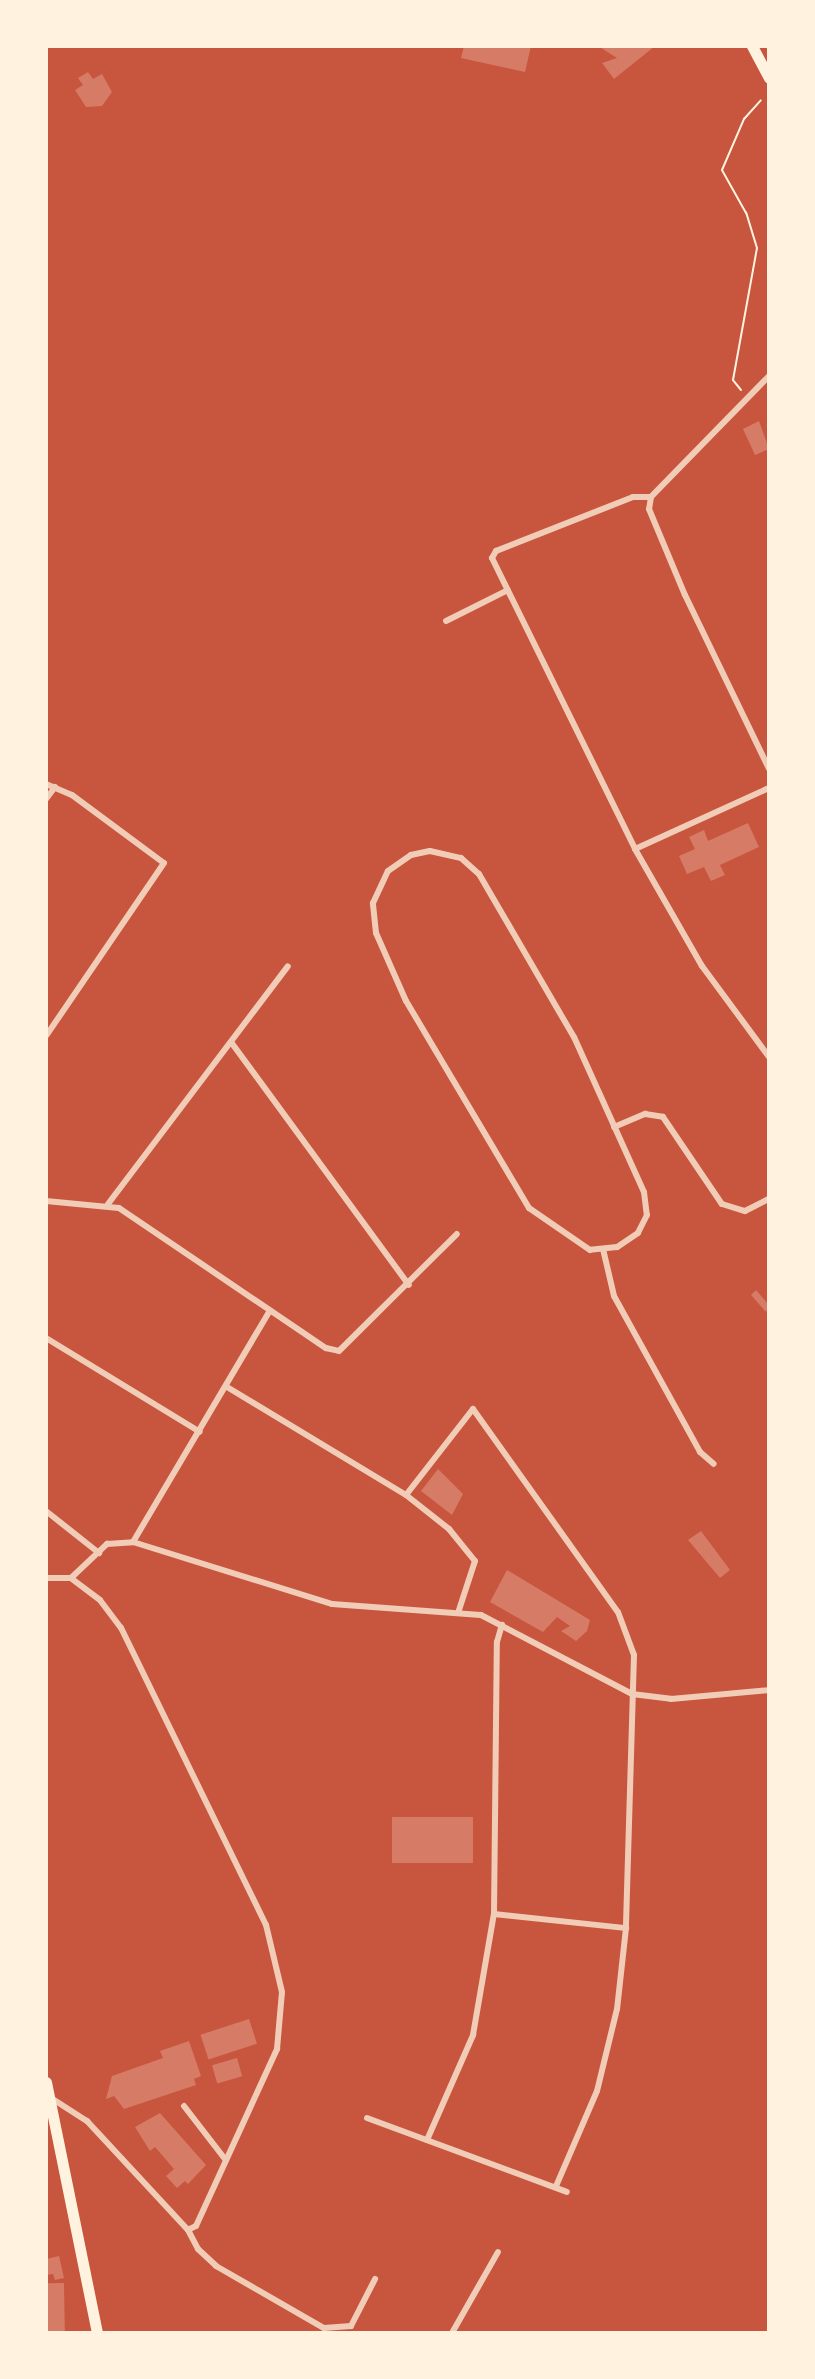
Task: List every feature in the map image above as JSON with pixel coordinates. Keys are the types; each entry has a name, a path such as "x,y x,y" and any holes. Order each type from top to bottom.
{"highway":[{"path":"752,46 769,78"},
{"path":"46,2082 97,2333"}],"street":[{"path":"769,376 651,497 649,509 685,595 769,769"},
{"path":"651,497 633,497 496,551 492,558 635,849 702,966 769,1057"},
{"path":"446,621 508,590"},
{"path":"46,784 55,787 164,863 46,1036"},
{"path":"46,799 55,787"},
{"path":"635,849 769,788"},
{"path":"430,851 461,858 479,874 574,1037 614,1127 644,1192 647,1215 638,1233 603,1249 590,1250 575,1243 529,1208 406,1001 376,933 373,903 385,874 411,855 430,851"},
{"path":"108,1204 288,966"},
{"path":"231,1042 409,1285"},
{"path":"614,1127 645,1114 663,1117 722,1204 745,1211 769,1199"},
{"path":"46,1201 108,1204 326,1348 347,1349 457,1234"},
{"path":"603,1249 614,1296 700,1452 714,1464"},
{"path":"133,1542 270,1310"},
{"path":"46,1338 200,1432"},
{"path":"227,1387 406,1495 449,1529 472,1555 473,1571 459,1610"},
{"path":"406,1495 473,1409 618,1612 634,1655 626,1928 617,2009 597,2091 556,2186"},
{"path":"46,1511 99,1553"},
{"path":"71,1578 118,1540 133,1542 332,1604 459,1610 502,1625 632,1694 671,1699 769,1690"},
{"path":"46,1578 71,1578 100,1600 121,1628 266,1925 282,1992 277,2049 196,2226 188,2230"},
{"path":"427,2140 473,2035 494,1914 497,1642 502,1625"},
{"path":"494,1914 626,1928"},
{"path":"49,2098 87,2121 188,2230 198,2249 216,2266 324,2328 340,2331 351,2326 362,2313 375,2279"},
{"path":"184,2106 225,2159"},
{"path":"367,2118 567,2192"},
{"path":"452,2333 498,2252"}],"path":[{"path":"749,398 733,380 757,248 746,213 722,170 744,119 761,100"}],"building":[{"path":"464,46 531,46 525,72 461,58"},
{"path":"598,46 655,46 614,79 602,63 617,58"},
{"path":"88,72 93,79 102,74 112,92 102,106 86,107 75,90 83,85 78,78"},
{"path":"759,421 769,449 755,455 743,429"},
{"path":"748,823 759,847 720,865 725,875 711,881 704,867 687,874 679,856 695,849 689,837 704,830 708,841"},
{"path":"756,1290 769,1305 766,1312 751,1295"},
{"path":"438,1469 463,1494 452,1515 421,1491"},
{"path":"701,1531 730,1570 720,1578 688,1540"},
{"path":"507,1570 590,1620 587,1631 576,1641 561,1631 570,1626 557,1617 543,1632 490,1602"},
{"path":"392,1817 473,1817 473,1863 392,1863"},
{"path":"249,2019 257,2044 209,2059 200,2035"},
{"path":"189,2041 201,2076 194,2079 196,2085 124,2109 114,2096 106,2099 112,2076 163,2058 160,2051"},
{"path":"237,2058 242,2076 217,2083 212,2065"},
{"path":"160,2113 206,2165 188,2184 185,2181 177,2188 166,2176 174,2169 155,2147 150,2151 135,2127"},
{"path":"59,2256 64,2278 55,2280 53,2274 46,2275 46,2259"},
{"path":"46,2283 64,2283 65,2333 47,2333"}]}
